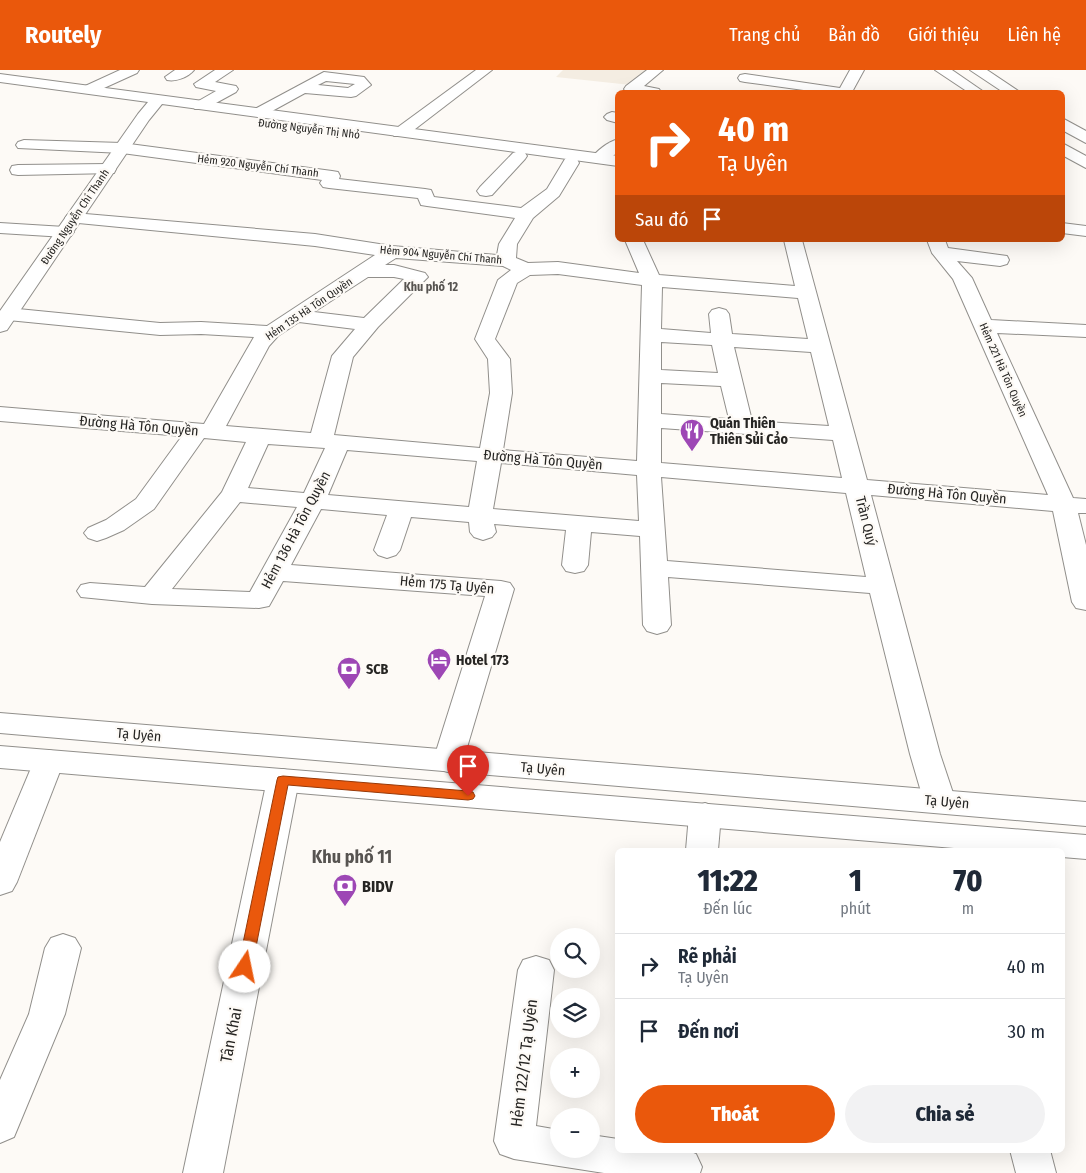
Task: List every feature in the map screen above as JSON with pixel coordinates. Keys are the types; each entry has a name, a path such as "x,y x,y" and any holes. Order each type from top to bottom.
{"main road":[{"path":"71,98 132,70"},
{"path":"172,77 186,70"},
{"path":"200,106 231,88 201,84 226,70"},
{"path":"400,133 485,70"},
{"path":"638,90 630,89 656,70"},
{"path":"846,90 857,70"},
{"path":"942,70 974,90"},
{"path":"977,70 1010,90"},
{"path":"258,114 329,73 359,80 364,85 351,94 304,88"},
{"path":"736,90 748,74 829,90"},
{"path":"0,78 88,90 154,104"},
{"name":"Đường Nguyễn Thị Nhỏ","path":"0,88 71,98 200,106 615,161"},
{"name":"Đường Nguyễn Thị Nhỏ","path":"154,104 615,169"},
{"name":"Đường Nguyễn Chí Thanh","path":"4,320 154,104"},
{"path":"1065,125 1086,138"},
{"path":"24,145 122,148"},
{"path":"600,159 615,146"},
{"name":"Hẻm 920 Nguyễn Chí Thanh","path":"122,148 332,176 329,183 425,194 427,201 527,214"},
{"path":"1065,150 1086,163"},
{"path":"486,191 519,156"},
{"path":"506,261 508,244 528,211 553,192 571,163"},
{"path":"18,170 108,169"},
{"path":"1065,221 1085,231"},
{"name":"Hẻm 904 Nguyễn Chí Thanh","path":"0,228 69,225 315,240 392,252 506,261 526,269 558,268 652,280 807,293"},
{"path":"1065,228 1085,231"},
{"path":"635,242 652,280 649,469 657,624"},
{"name":"Trần Quý","path":"794,242 858,487 925,754 952,843"},
{"path":"939,246 1000,260"},
{"name":"Hẻm 221 Hà Tôn Quyền","path":"939,246 962,278 984,326 1075,505 1086,602"},
{"name":"Hẻm 135 Hà Tôn Quyền","path":"97,533 115,525 145,504 205,432 260,343 271,332 392,252"},
{"path":"481,524 489,456 500,393 499,359 485,339 508,280 526,269"},
{"name":"Hẻm 136 Hà Tôn Quyền","path":"152,596 259,600 313,501 330,442 343,356 369,325 418,277 394,271 361,271"},
{"path":"719,314 721,339 743,427"},
{"path":"296,316 369,325"},
{"path":"4,320 160,329 201,328 271,332"},
{"path":"984,326 1086,331"},
{"path":"651,335 820,346"},
{"path":"650,376 730,380"},
{"name":"Đường Hà Tôn Quyền","path":"0,414 1075,505"},
{"path":"650,420 844,434"},
{"path":"90,591 152,596 233,494 260,436"},
{"path":"233,494 402,508 481,524 579,524 653,530"},
{"path":"386,550 402,508"},
{"path":"575,565 579,524"},
{"path":"655,568 883,586"},
{"name":"Hẻm 175 Tạ Uyên","path":"274,572 501,589 448,761"},
{"name":"Tạ Uyên","path":"0,723 286,764 705,815 952,843 1086,847"},
{"name":"Tạ Uyên","path":"0,756 49,761 286,764 448,761 1086,814"},
{"path":"0,882 49,761"},
{"name":"Tân Khai","path":"203,1173 286,764"},
{"path":"702,848 705,815"},
{"path":"0,1125 47,1014 63,948"},
{"name":"Hẻm 122/12 Tạ Uyên","path":"536,970 514,1141 550,1147"},
{"path":"600,1153 682,1163"},
{"path":"1031,1153 1036,1173"}],"shaded area":[{"path":"563,70 650,70 631,85 556,77"}],"place":[{"name":"Quán Thiên Thiên Sủi Cảo","path":"692,452"},
{"name":"Hotel 173","path":"439,681"},
{"name":"SCB","path":"349,690"},
{"name":"BIDV","path":"345,907"}],"district":[{"name":"Khu phố 12","path":"431,287"},
{"name":"Khu phố 11","path":"352,857"}],"route":[{"path":"245,967 283,780 468,796"}]}
